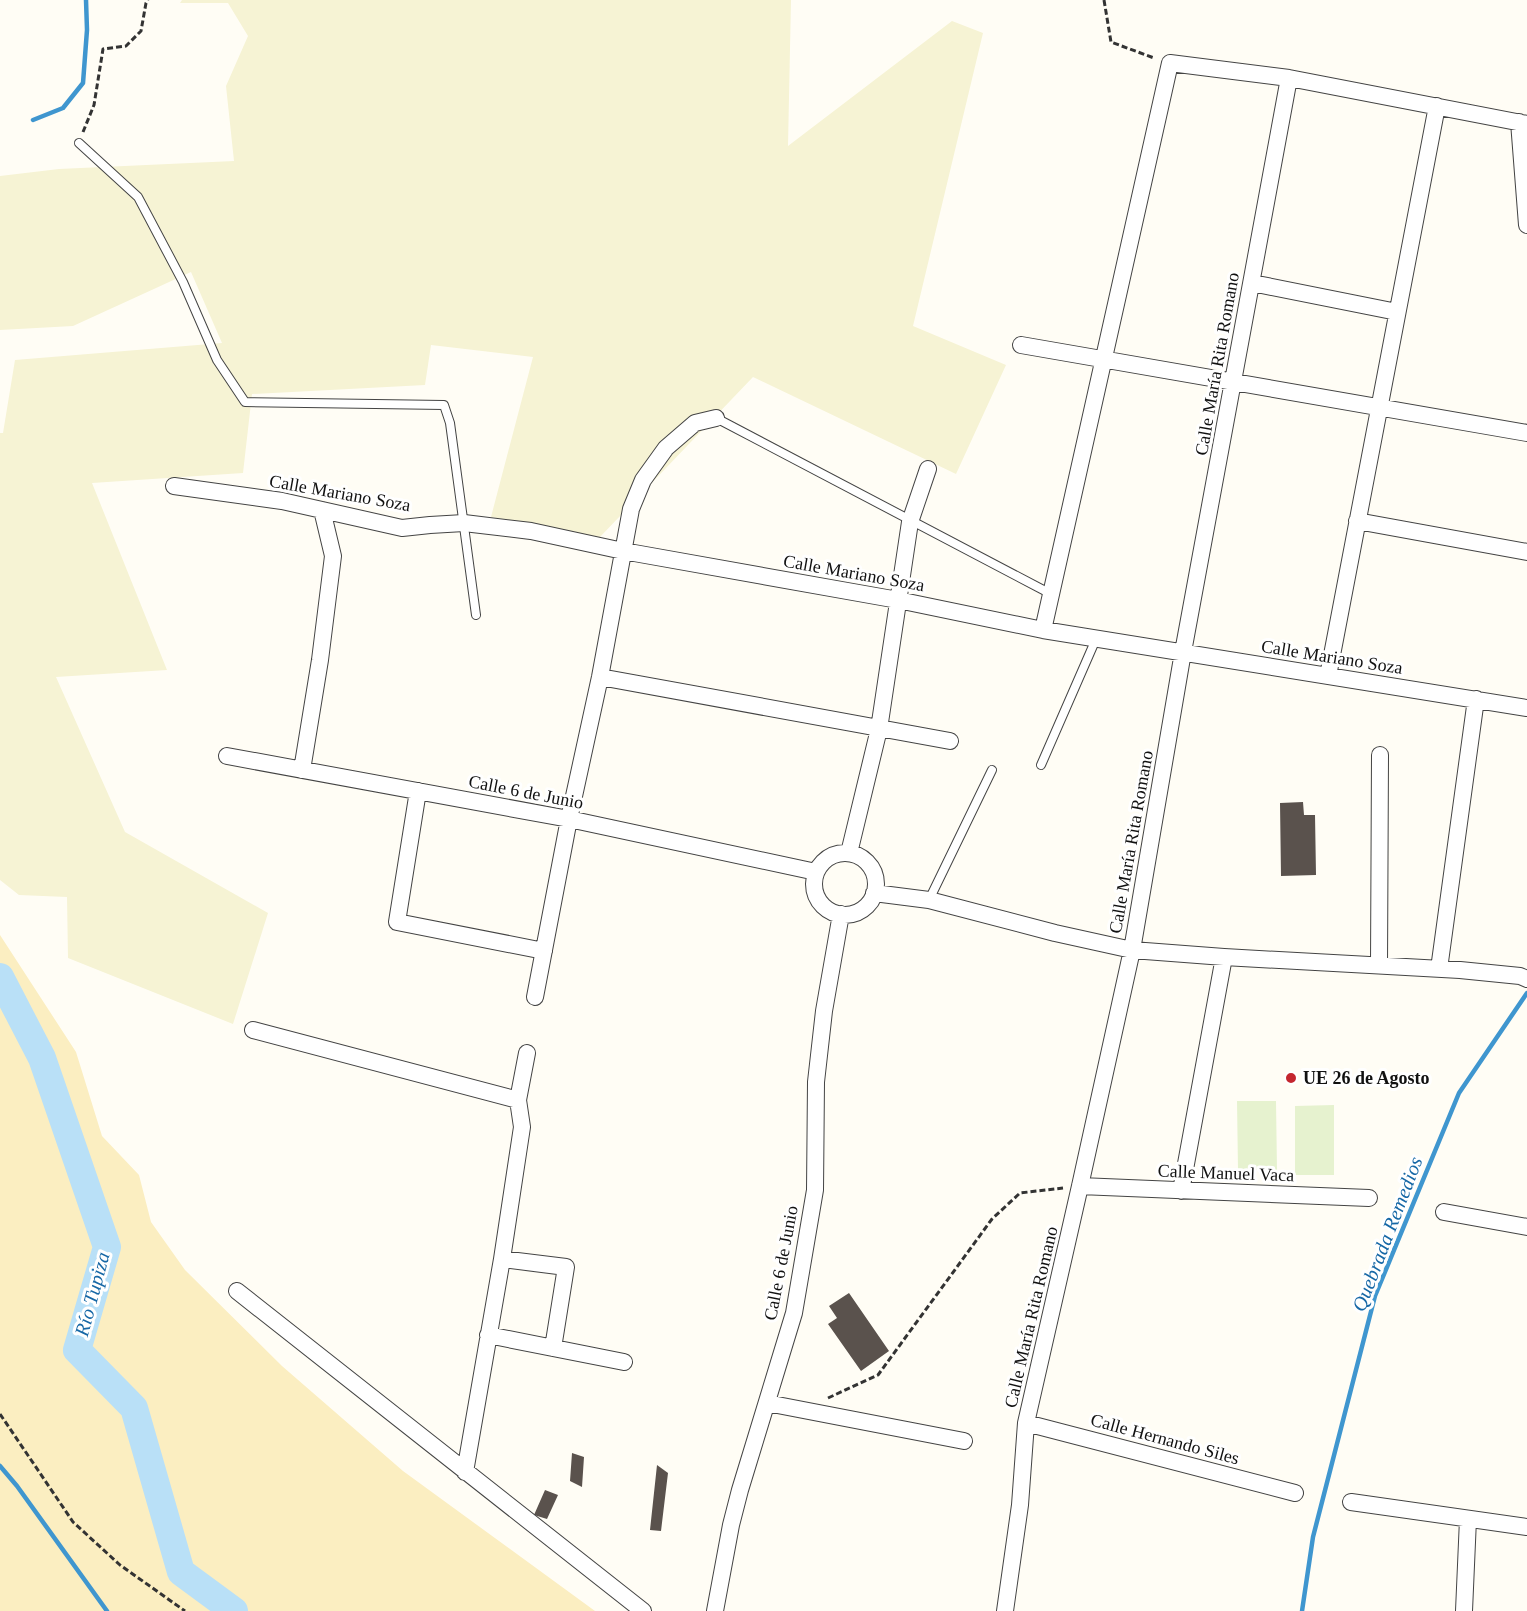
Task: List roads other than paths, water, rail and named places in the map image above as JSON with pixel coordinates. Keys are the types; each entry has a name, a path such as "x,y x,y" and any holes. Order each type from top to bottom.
{"street":[{"path":"1043,630 1170,63 1289,78 1523,123 1527,225"},
{"name":"Calle María Rita Romano","path":"1005,1611 1020,1505 1026,1423 1132,950 1183,652 1289,78"},
{"path":"1328,676 1437,106"},
{"path":"1252,283 1397,312"},
{"path":"1021,345 1527,433"},
{"path":"535,997 569,819 600,677 631,509 643,480 666,448 695,423 716,418"},
{"path":"849,853 879,729 911,520 928,469"},
{"name":"Calle Mariano Soza","path":"174,486 282,501 402,528 464,523 531,531 623,551 897,600 1043,630 1527,708"},
{"path":"302,770 321,660 333,556 322,510"},
{"path":"1357,521 1527,552"},
{"path":"600,677 951,741"},
{"path":"1439,969 1476,699"},
{"path":"1379,965 1380,755"},
{"name":"Calle 6 de Junio","path":"227,756 569,819 816,872"},
{"path":"418,791 397,922 544,951"},
{"path":"849,853 860,856 868,863 874,872 876,882 871,901 865,907 857,912 840,914 824,906 818,899 814,882 816,872 829,857 849,853"},
{"path":"874,893 929,900 1055,933 1132,950 1439,969 1524,978"},
{"name":"Calle 6 de Junio","path":"715,1611 740,1490 794,1313 814,1190 816,1082 824,1011 840,914"},
{"path":"1181,1191 1224,957"},
{"path":"253,1030 518,1100"},
{"path":"465,1472 522,1127 518,1100 527,1053"},
{"name":"Calle Manuel Vaca","path":"1080,1186 1369,1198"},
{"path":"1444,1212 1527,1227"},
{"path":"502,1259 566,1267 553,1348"},
{"path":"237,1291 644,1611"},
{"path":"488,1335 624,1362"},
{"path":"767,1403 964,1441"},
{"name":"Calle Hernando Siles","path":"1026,1423 1295,1493"},
{"path":"1351,1503 1527,1527"},
{"path":"1464,1611 1468,1519"}],"lane":[{"path":"79,143 138,197 183,282 217,360 245,402 444,405 450,423 476,615"},
{"path":"716,418 1051,594"},
{"path":"1041,765 1096,638"},
{"path":"929,900 992,770"}],"waterway":[{"path":"33,120 63,108 83,83 87,30 86,0"},
{"name":"Río Tupiza","path":"0,977 42,1058 107,1247 77,1350 134,1408 181,1572 234,1611"},
{"name":"Quebrada Remedios","path":"1302,1611 1313,1537 1375,1296 1459,1093 1527,993"},
{"path":"0,1466 17,1486 107,1611"}],"place":[{"name":"UE 26 de Agosto","path":"1291,1078"}]}
